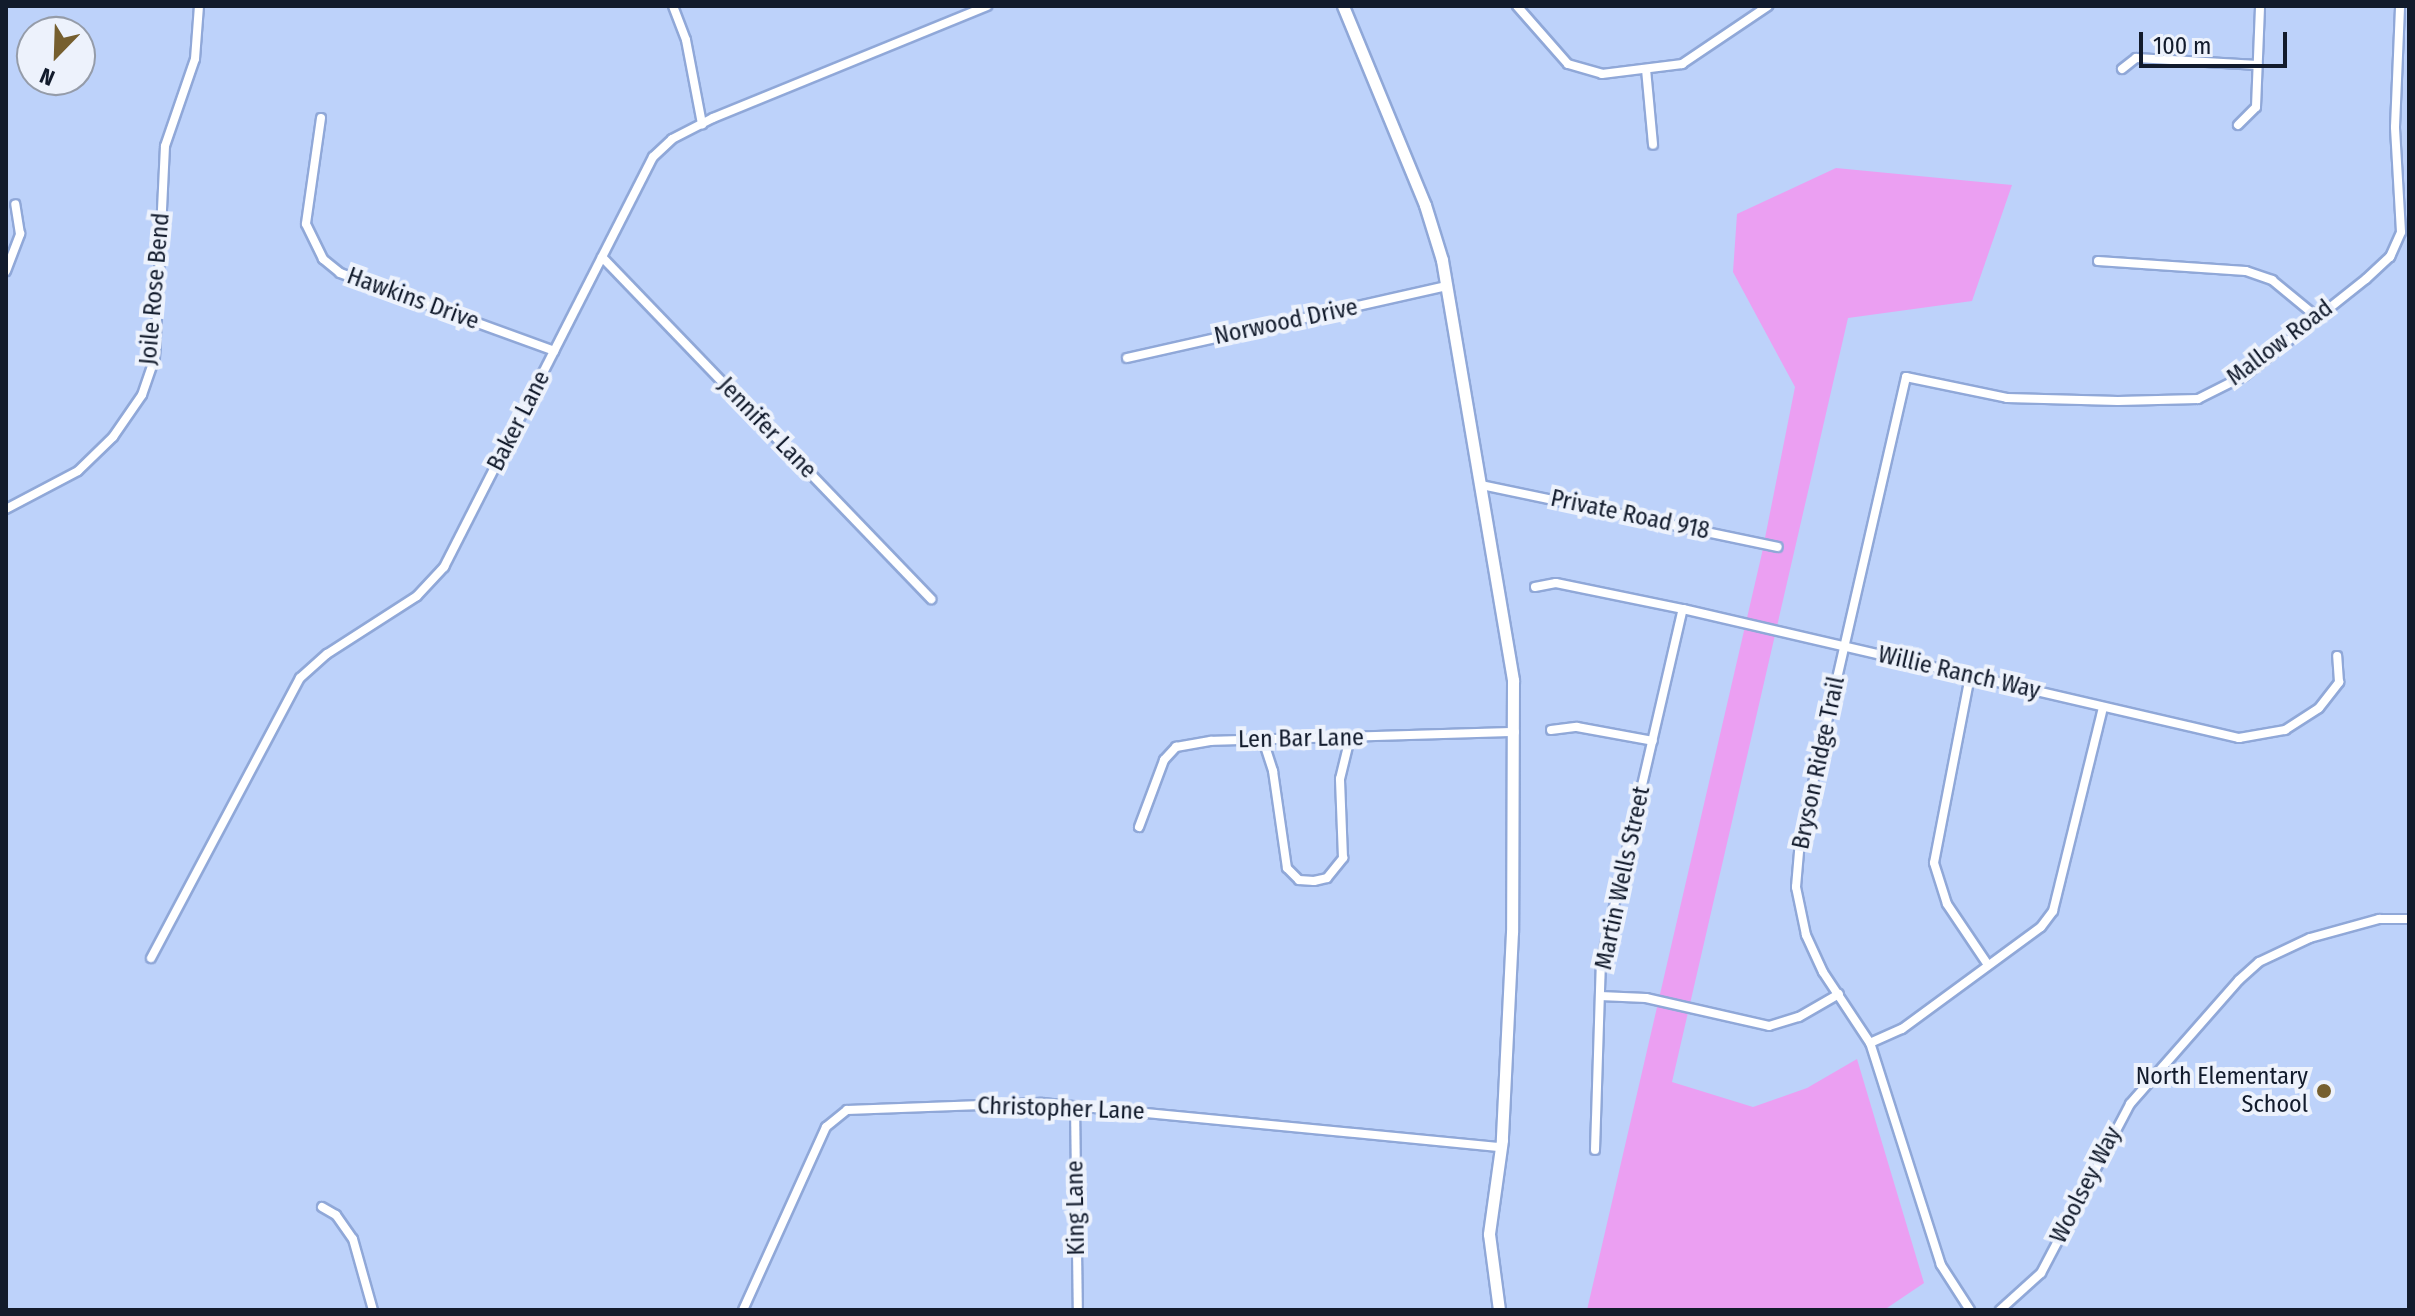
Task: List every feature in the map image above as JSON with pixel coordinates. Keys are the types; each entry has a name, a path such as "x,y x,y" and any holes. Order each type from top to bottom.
{"street":[{"name":"Joile Rose Bend","path":"6,509 78,471 113,437 142,395 155,358 165,146 195,59 199,6"},
{"path":"673,6 686,40 702,124"},
{"name":"Baker Lane","path":"151,958 290,692 314,664 433,582 653,157 672,139 702,124 987,6"},
{"path":"1343,6 1425,205 1446,286 1513,680 1516,732 1501,1147 1488,1243 1499,1310"},
{"path":"1517,6 1557,55 1579,69 1602,74 1693,59 1768,6"},
{"path":"2238,125 2256,107 2260,6"},
{"name":"Mallow Road","path":"1906,377 2007,398 2198,399 2244,376 2390,257 2401,232 2404,211 2395,127 2400,6"},
{"path":"2122,69 2136,58 2258,65"},
{"path":"1646,69 1653,145"},
{"name":"Hawkins Drive","path":"321,118 306,224 323,259 340,273 554,351"},
{"path":"6,271 20,234 15,204"},
{"name":"Jennifer Lane","path":"602,257 931,599"},
{"path":"2098,261 2246,271 2272,280 2317,317"},
{"name":"Norwood Drive","path":"1127,358 1446,286"},
{"name":"Bryson Ridge Trail","path":"1906,377 1800,840 1796,887 1806,935 1870,1043 1941,1265 1970,1310"},
{"name":"Private Road 918","path":"1481,485 1778,547"},
{"name":"Willie Ranch Way","path":"1535,587 1556,583 1683,609 2239,738 2269,735 2304,719 2331,696 2339,682 2337,656"},
{"name":"Martin Wells Street","path":"1595,1150 1601,963 1683,609"},
{"path":"1970,676 1934,863 1947,904 1988,965"},
{"path":"1870,1043 1902,1029 2041,927 2061,895 2103,707"},
{"path":"1551,730 1577,727 1653,741"},
{"name":"Len Bar Lane","path":"1139,827 1164,760 1176,747 1263,740 1516,732"},
{"path":"1263,740 1273,771 1287,868 1299,880 1314,881 1327,878 1343,858 1340,779 1350,738"},
{"name":"Woolsey Way","path":"2000,1310 2041,1273 2130,1104 2239,980 2259,962 2310,938 2379,919 2409,919"},
{"path":"1600,996 1646,998 1769,1026 1799,1017 1839,994"},
{"name":"Christopher Lane","path":"743,1310 826,1127 839,1114 977,1105 1075,1106 1501,1147"},
{"name":"King Lane","path":"1075,1106 1078,1310"},
{"path":"322,1207 336,1215 353,1239 357,1267 373,1310"}],"shaded area":[{"path":"1836,168 2012,185 1972,301 1848,318 1672,1082 1753,1107 1807,1088 1857,1059 1924,1283 1884,1310 1587,1310 1762,553 1795,387 1733,272 1737,214"}],"place":[{"name":"North Elementary School","path":"2324,1091"}]}
